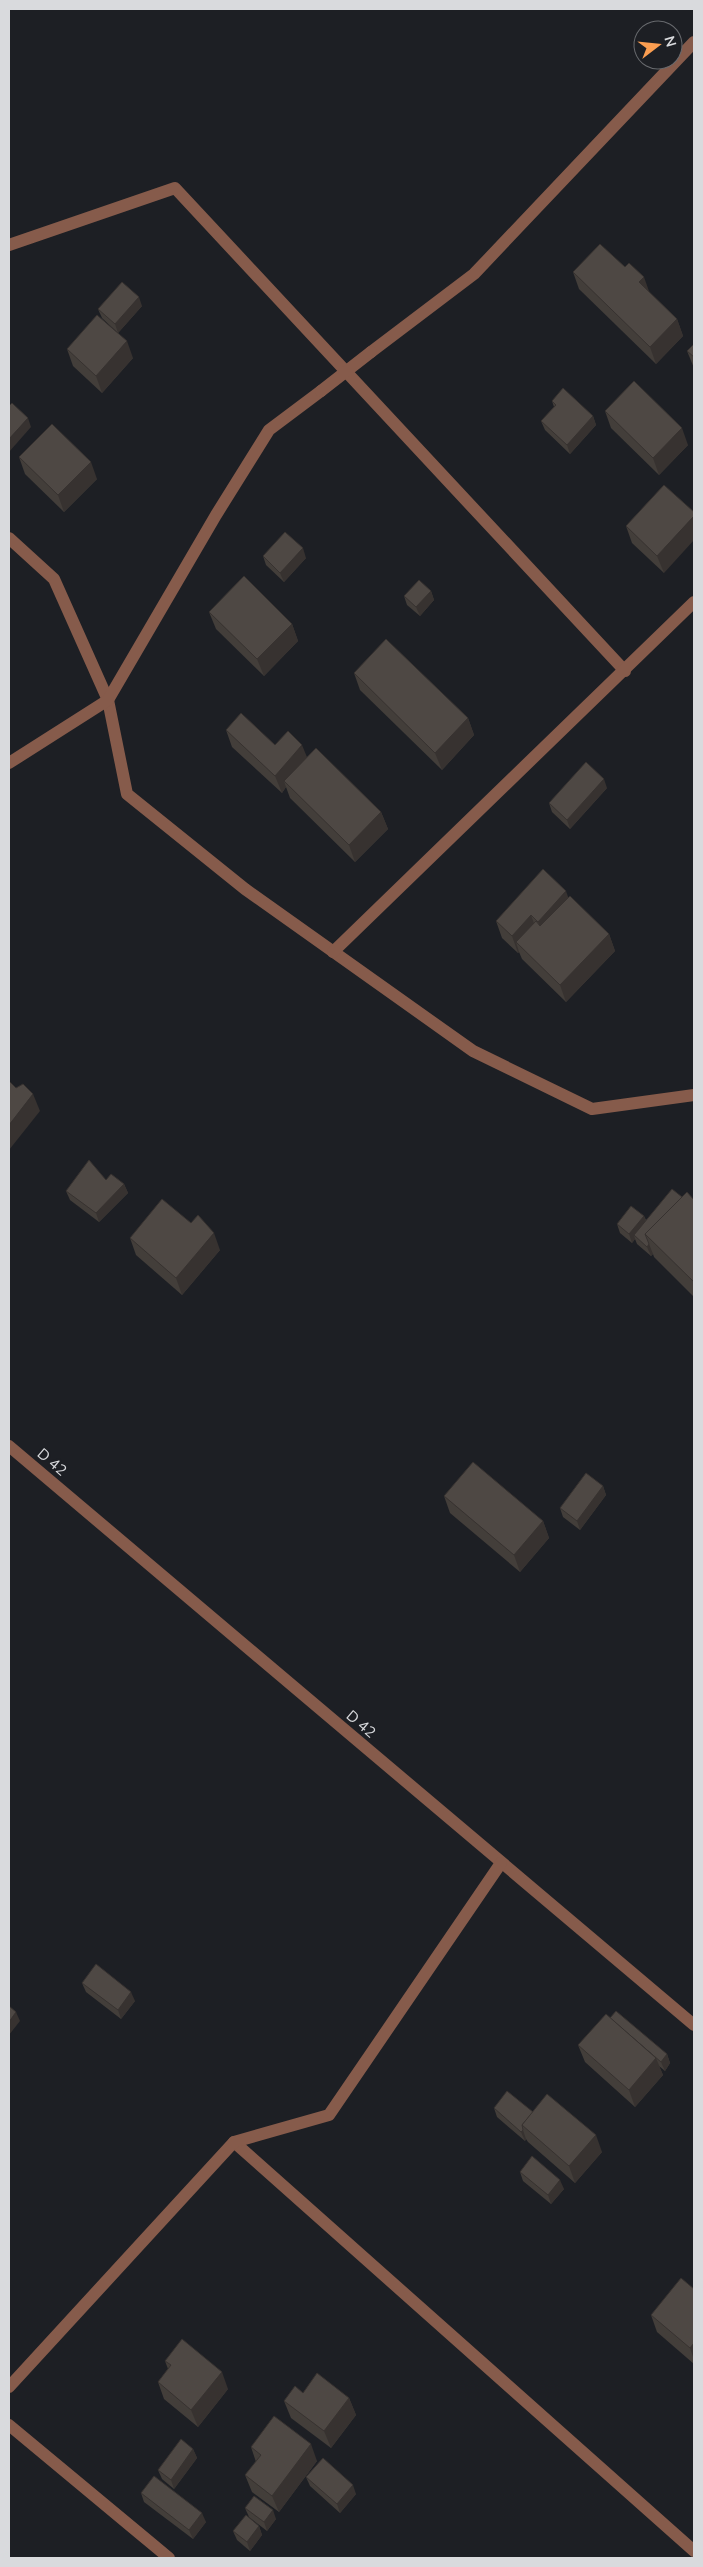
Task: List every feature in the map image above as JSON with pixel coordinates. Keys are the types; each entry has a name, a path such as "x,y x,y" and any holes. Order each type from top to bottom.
{"street":[{"path":"9,762 108,700 216,515 269,430 474,274 694,42"},
{"path":"9,245 175,188 625,671"},
{"path":"9,538 54,579 108,700 127,794 245,889 473,1051 592,1108 694,1095"},
{"path":"333,952 625,671 694,602"},
{"name":"D 42","path":"9,1446 501,1864 694,2025"},
{"path":"9,2387 234,2142 329,2114 501,1864"},
{"path":"234,2142 694,2551"},
{"path":"9,2426 170,2558"}],"building":[{"path":"600,244 625,267 629,263 644,277 639,282 677,319 650,347 573,272"},
{"path":"122,282 139,297 115,324 98,309"},
{"path":"97,315 127,341 96,376 67,349"},
{"path":"694,344 694,357 687,351"},
{"path":"634,381 682,428 653,458 605,411"},
{"path":"563,388 593,416 567,445 541,421 556,405 552,401"},
{"path":"12,403 28,418 9,439 9,406"},
{"path":"52,424 91,462 58,495 19,457"},
{"path":"664,485 694,512 694,516 657,556 626,526"},
{"path":"285,532 303,548 280,573 263,556"},
{"path":"244,576 292,624 257,659 209,612"},
{"path":"419,580 431,591 416,607 404,596"},
{"path":"386,639 468,718 435,753 354,673"},
{"path":"241,713 275,745 288,731 302,745 275,776 226,730"},
{"path":"316,748 381,812 349,845 284,781"},
{"path":"586,762 604,779 567,820 549,803"},
{"path":"543,869 566,891 538,922 531,915 512,936 496,921"},
{"path":"570,896 609,934 560,985 516,942 536,921 540,926"},
{"path":"9,1081 16,1088 23,1084 33,1094 9,1125"},
{"path":"89,1160 106,1180 111,1174 124,1184 96,1213 66,1191"},
{"path":"672,1189 682,1197 645,1234 649,1244 647,1247 634,1235"},
{"path":"687,1192 694,1200 694,1282 645,1234"},
{"path":"162,1199 191,1223 198,1215 214,1233 176,1278 130,1238"},
{"path":"631,1206 644,1216 629,1234 617,1224"},
{"path":"473,1462 543,1521 514,1555 444,1496"},
{"path":"586,1473 603,1486 577,1521 560,1508"},
{"path":"96,1964 131,1992 118,2010 82,1983"},
{"path":"9,2006 16,2012 9,2022"},
{"path":"616,2011 667,2054 661,2062 610,2018"},
{"path":"606,2014 656,2058 629,2090 578,2045"},
{"path":"507,2091 533,2112 522,2125 523,2130 521,2132 494,2108"},
{"path":"547,2094 596,2135 569,2166 522,2125"},
{"path":"532,2156 560,2180 548,2195 520,2172"},
{"path":"681,2278 694,2289 694,2343 690,2348 651,2315"},
{"path":"182,2339 222,2372 191,2410 158,2382 171,2365 165,2361"},
{"path":"317,2373 349,2398 324,2431 284,2401 295,2386 303,2393"},
{"path":"274,2416 311,2444 272,2496 245,2475 261,2455 251,2447"},
{"path":"181,2439 193,2449 171,2480 158,2470"},
{"path":"323,2458 353,2485 337,2504 306,2477"},
{"path":"154,2476 202,2513 189,2530 141,2493"},
{"path":"254,2496 273,2510 264,2522 245,2508"},
{"path":"246,2515 259,2526 247,2542 233,2531"}]}
